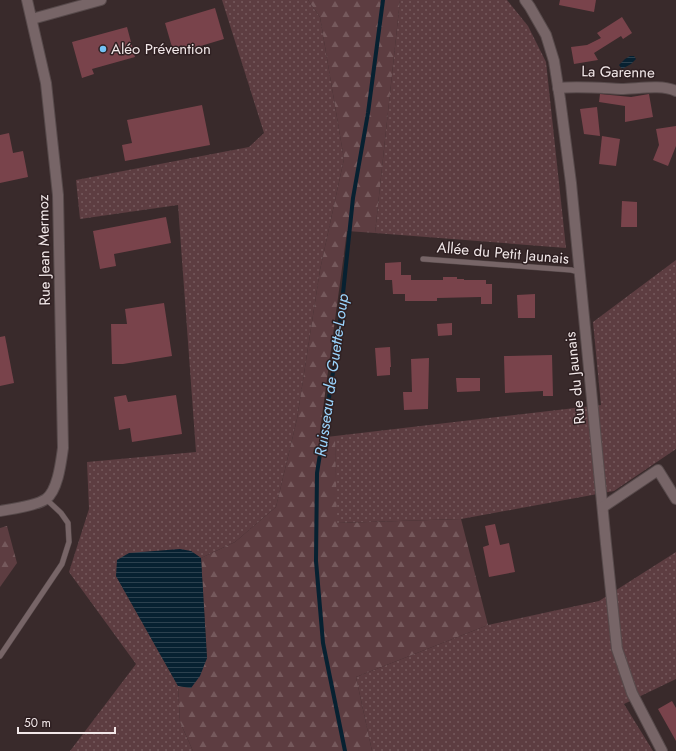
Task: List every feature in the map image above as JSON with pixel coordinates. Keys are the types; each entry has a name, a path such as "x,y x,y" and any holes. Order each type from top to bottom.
{"street":[{"name":"Rue Jean Mermoz","path":"27,0 46,83 58,195 63,448 54,487 46,499"},
{"path":"32,19 101,0"},
{"name":"Rue du Jaunais","path":"525,0 530,6 546,35 554,61 558,88 571,183 617,649 632,693 662,751"},
{"name":"La Garenne","path":"558,88 654,88 676,91"},
{"path":"602,508 658,470 676,499"},
{"path":"0,511 30,505 46,499"}],"lane":[{"name":"Allée du Petit Jaunais","path":"423,259 571,270 580,272"},
{"path":"0,656 62,564 69,542 68,523 61,513 46,499"}],"green space":[{"path":"222,0 308,0 320,17 344,159 320,270 297,419 276,507 235,542 201,558 191,551 116,576 178,686 180,722 193,751 70,751 136,664 69,572 89,509 87,462 196,452 178,205 80,219 76,180 249,147 264,133"},
{"path":"308,0 400,0 375,233 347,231 319,438 335,436 337,523 461,519 488,625 356,677 372,751 193,751 180,722 178,686 191,688 207,658 201,558 235,542 276,507 297,419 320,270 344,159 320,17"},
{"path":"400,0 507,0 528,26 546,62 566,248 375,233"},
{"path":"676,260 676,449 614,491 461,519 336,523 335,436 601,405 593,322"},
{"path":"7,526 17,563 0,587 0,528"},
{"path":"676,552 676,679 624,704 653,751 372,751 356,677 488,625 599,601"}],"water":[{"path":"630,56 634,56 636,59 622,69 619,65"},
{"path":"180,549 191,551 201,558 207,658 200,676 191,688 178,686 116,576 117,560 129,553"}],"building":[{"path":"560,0 596,0 594,12 559,5"},
{"path":"215,8 224,39 174,54 165,23"},
{"path":"622,17 632,33 623,39 621,36 594,53 598,60 574,64 571,47 587,45 601,38 597,33"},
{"path":"127,27 135,57 92,69 94,74 82,78 72,42"},
{"path":"600,94 631,97 649,94 653,117 625,122 625,106 599,102"},
{"path":"202,105 210,145 125,161 122,145 132,143 127,120"},
{"path":"597,107 600,136 584,134 580,109"},
{"path":"676,126 676,146 668,166 653,160 659,145 656,129"},
{"path":"9,133 13,153 23,151 28,177 0,183 0,135"},
{"path":"602,136 620,139 616,166 599,164"},
{"path":"622,201 637,202 637,227 621,227"},
{"path":"166,217 171,243 114,254 116,266 100,269 93,231"},
{"path":"401,262 401,275 411,275 411,280 443,280 443,277 457,277 457,279 464,280 486,280 486,284 492,284 492,304 481,304 481,297 437,298 437,301 405,301 405,294 393,294 392,280 385,280 385,263"},
{"path":"535,294 535,318 518,318 517,295"},
{"path":"164,303 172,356 123,364 112,364 111,324 127,324 125,309"},
{"path":"452,323 452,335 438,336 437,324"},
{"path":"5,336 14,383 0,386 0,337"},
{"path":"390,347 390,375 377,376 375,348"},
{"path":"552,355 553,396 543,396 543,391 505,393 504,356"},
{"path":"429,358 428,409 404,410 403,392 412,392 411,359"},
{"path":"456,378 480,378 480,391 457,392"},
{"path":"126,395 128,402 176,395 182,434 132,442 130,428 119,430 114,397"},
{"path":"495,524 500,545 509,543 515,572 489,577 483,547 489,545 485,526"},
{"path":"672,701 676,708 676,741 658,709"}],"waterway":[{"name":"Ruisseau de Guette-Loup","path":"345,751 323,643 316,561 317,473 338,341 353,198 368,113 383,0"}],"place":[{"name":"Aléo Prévention","path":"103,49"}]}
